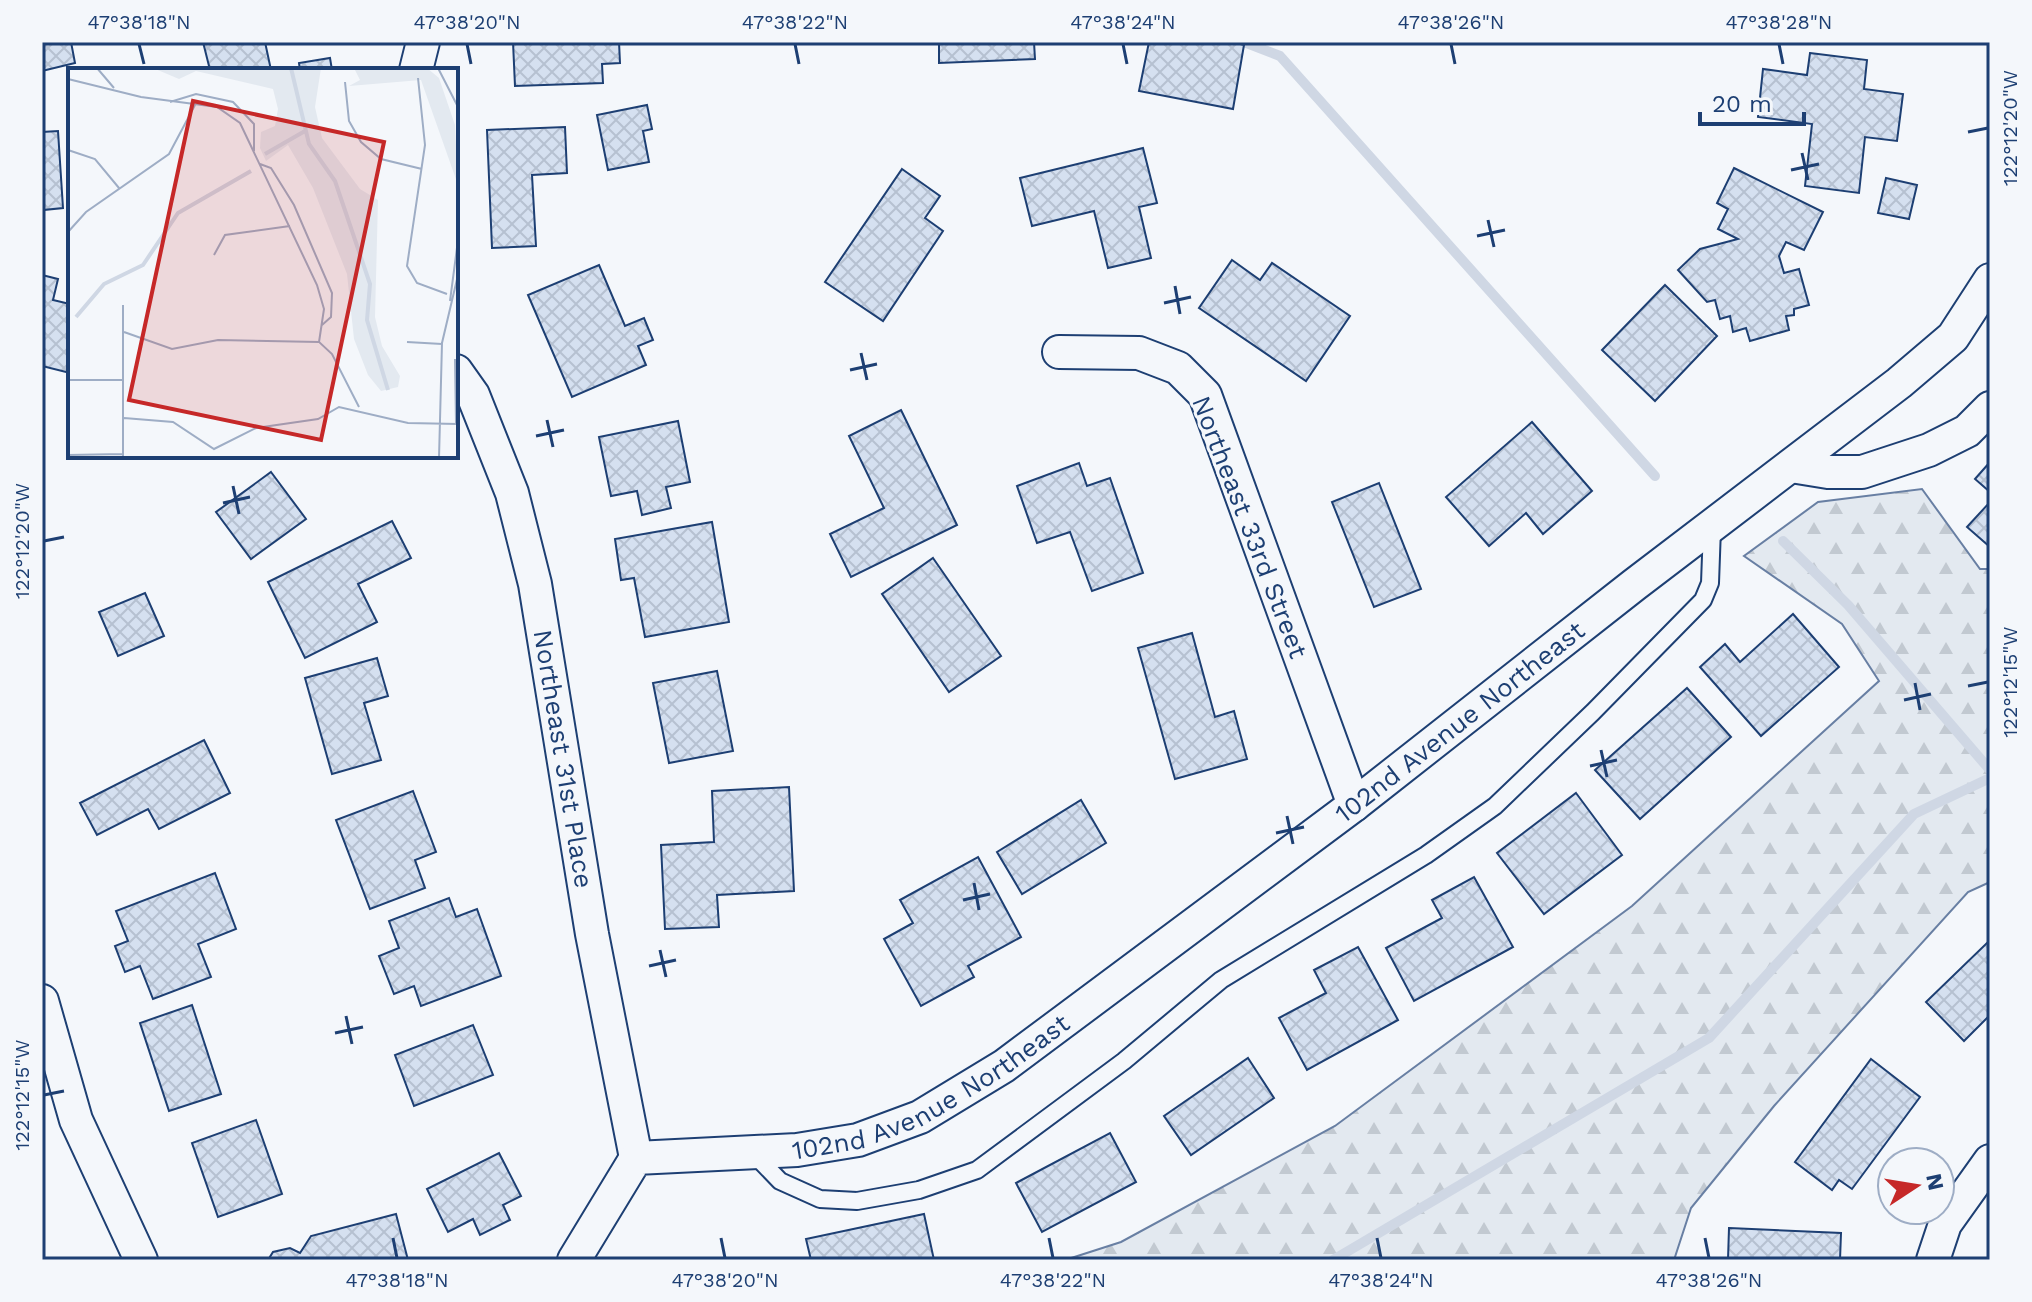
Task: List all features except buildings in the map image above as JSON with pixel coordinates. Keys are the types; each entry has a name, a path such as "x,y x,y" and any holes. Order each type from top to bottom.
{"street":[{"path":"416,68 423,42"},
{"name":"102nd Avenue Northeast","path":"636,1158 797,1150 858,1140 920,1117 1004,1066 1354,805 1899,383 1953,337 1990,280"},
{"name":"Northeast 33rd Street","path":"1059,352 1139,353 1178,368 1205,395 1354,805"},
{"name":"Northeast 31st Place","path":"458,374 473,395 512,493 535,584 592,934 636,1158"},
{"path":"1791,466 1828,472 1862,472 1929,450 1967,431 1990,408"},
{"path":"42,1001 76,1120 141,1260"},
{"path":"574,1260 636,1158"},
{"path":"1933,1260 1945,1224 1990,1161"}],"lane":[{"path":"753,1152 780,1181 820,1199 857,1201 919,1190 977,1170 1124,1061 1221,980 1426,855 1495,806 1703,600 1710,583 1712,526"}],"green space":[{"path":"1922,489 1980,569 1990,569 1990,882 1968,892 1774,1106 1691,1208 1674,1260 1065,1260 1121,1242 1335,1126 1632,906 1879,681 1842,624 1744,556 1818,502"}],"waterway":[{"path":"1244,42 1280,56 1655,476"},
{"path":"1783,541 1848,605 1990,770"},
{"path":"1333,1260 1709,1038 1914,814 1990,778"}]}
